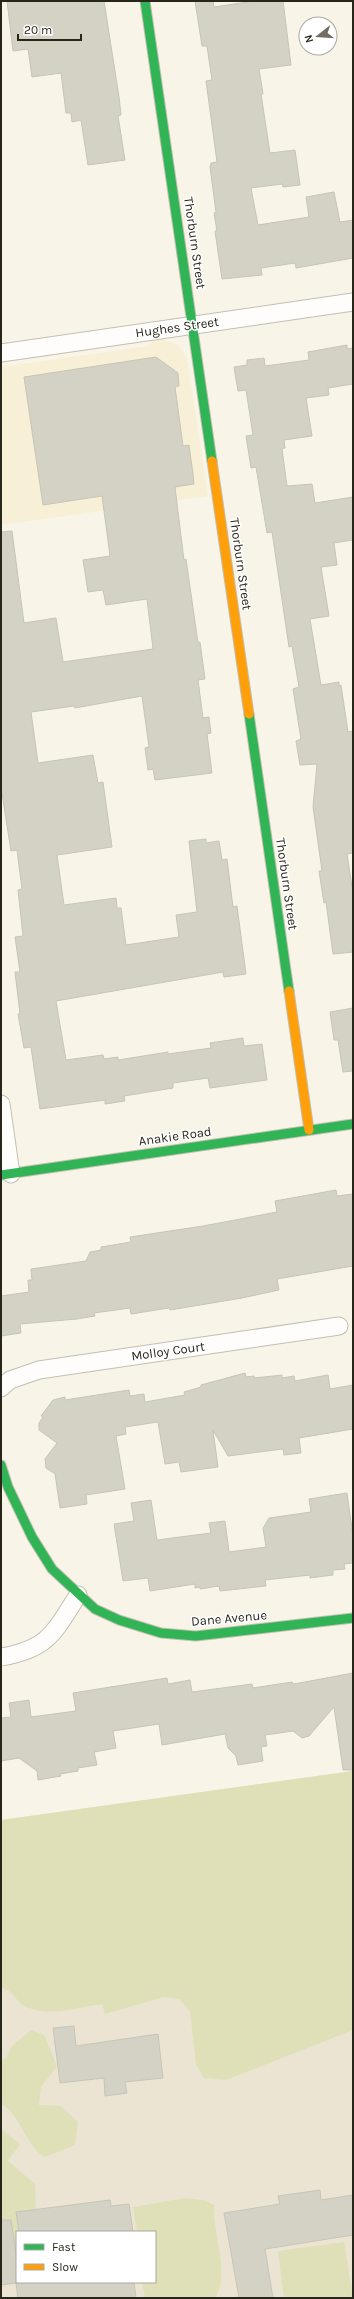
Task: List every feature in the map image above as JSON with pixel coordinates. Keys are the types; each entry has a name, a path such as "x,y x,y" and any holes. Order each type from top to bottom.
{"street":[{"name":"Thorburn Street","path":"145,1 194,324 310,1130"},
{"name":"Hughes Street","path":"1,353 353,302"},
{"path":"1,1104 6,1174"},
{"name":"Anakie Road","path":"6,1174 353,1124"},
{"name":"Molloy Court","path":"1,1388 10,1380 39,1370 339,1326"},
{"name":"Dane Avenue","path":"1,1465 8,1487 32,1537 52,1569 78,1595 95,1609 119,1620 161,1633 196,1636 353,1618"},
{"path":"1,1657 23,1653 50,1638 78,1595"}],"shaded area":[{"path":"163,339 178,345 187,358 208,496 1,525 1,367 148,346 154,340"},
{"path":"353,1771 353,2298 1,2298 1,1820"}],"green space":[{"path":"353,1771 353,2030 226,2080 204,2078 196,2064 190,2011 179,1999 164,1997 105,2014 102,2004 63,2011 43,2011 21,2004 13,1994 1,1988 1,1820"},
{"path":"31,2030 44,2035 57,2066 41,2087 39,2105 61,2106 78,2122 75,2145 45,2157 32,2145 14,2115 1,2104 1,2060 6,2058 12,2046"},
{"path":"1,2129 20,2144 8,2161 35,2184 36,2209 16,2212 19,2231 16,2231 16,2246 1,2248"},
{"path":"185,2198 203,2200 214,2205 214,2216 221,2265 219,2288 215,2298 145,2298 142,2283 156,2283 156,2231 137,2231 133,2207"},
{"path":"344,2242 353,2298 284,2298 278,2251"}],"building":[{"path":"7,1 104,1 119,97 121,115 118,116 125,160 88,165 81,120 72,122 71,113 66,113 61,73 32,77 28,49 13,51"},
{"path":"195,1 213,1 214,7 254,1 283,1 291,65 259,69 263,94 261,94 270,153 295,150 300,185 283,187 282,184 251,188 258,225 309,217 306,197 334,192 340,222 353,220 353,258 296,268 295,263 261,268 262,275 222,279 215,231 217,231 214,213 216,212 210,167 211,163 217,162 206,81 212,80 207,46 202,46"},
{"path":"347,345 347,349 353,348 353,384 328,388 329,395 306,398 312,436 284,440 285,448 282,449 287,486 312,484 315,503 353,497 353,540 334,543 337,565 321,567 329,616 310,619 321,685 339,682 339,686 341,685 348,732 353,731 353,853 347,854 353,893 353,952 333,954 326,902 324,903 319,871 322,871 313,807 317,764 300,765 296,741 301,739 293,689 299,687 292,646 289,647 272,532 267,533 256,467 251,468 246,436 253,435 246,390 238,391 234,367 247,365 247,360 264,358 265,366 309,360 308,352"},
{"path":"156,357 178,373 179,386 175,387 183,446 189,445 193,474 194,484 175,487 184,560 186,559 198,643 200,642 205,679 198,680 203,718 209,717 211,733 207,734 212,773 155,780 153,769 148,770 145,748 149,747 142,696 75,708 74,706 31,712 38,763 93,755 98,783 103,782 112,847 57,855 64,905 116,898 117,908 121,908 126,945 179,937 176,915 197,912 189,841 206,839 206,843 219,841 222,860 227,859 233,907 237,906 246,974 224,977 223,972 56,1001 66,1060 103,1055 104,1059 118,1057 118,1060 168,1052 168,1054 211,1048 210,1043 243,1038 244,1046 262,1044 267,1080 210,1088 208,1078 173,1083 173,1088 124,1096 125,1101 105,1104 105,1100 40,1109 31,1047 24,1048 18,1014 20,1014 15,972 20,972 15,937 23,936 18,890 22,889 17,850 11,851 1,787 1,532 12,531 24,623 56,618 63,662 153,649 147,599 106,605 103,590 88,592 83,560 110,556 102,496 43,505 24,377"},
{"path":"353,1008 353,1071 343,1072 338,1040 334,1040 330,1012"},
{"path":"336,1190 337,1196 353,1194 353,1266 277,1279 279,1290 242,1298 170,1310 169,1308 131,1314 130,1308 94,1313 95,1316 77,1319 20,1324 21,1333 1,1336 1,1296 29,1292 28,1280 32,1280 31,1269 86,1261 90,1252 101,1250 101,1247 131,1242 130,1237 203,1226 277,1212 275,1201"},
{"path":"245,1373 246,1377 254,1376 254,1378 282,1375 282,1378 294,1376 295,1381 328,1375 330,1389 353,1385 353,1429 299,1438 301,1453 284,1455 283,1449 228,1456 213,1430 218,1467 181,1472 179,1462 165,1464 158,1422 125,1427 126,1434 116,1436 125,1489 86,1495 87,1504 60,1508 55,1474 46,1468 45,1459 57,1443 39,1430 39,1423 43,1417 41,1416 53,1400 65,1397 65,1400 129,1390 130,1396 144,1394 145,1402 185,1395 184,1392 201,1387 201,1385"},
{"path":"347,1493 353,1536 353,1563 344,1564 345,1569 333,1570 333,1575 310,1578 310,1575 265,1580 266,1586 220,1591 219,1586 200,1589 200,1587 195,1588 195,1584 150,1591 148,1578 123,1581 114,1524 134,1521 131,1503 151,1500 157,1540 211,1533 209,1523 225,1521 229,1552 266,1547 263,1528 269,1518 311,1512 309,1499"},
{"path":"353,1673 353,1770 343,1770 334,1707 309,1736 302,1738 293,1731 265,1735 267,1746 261,1747 263,1761 238,1765 236,1756 228,1748 225,1734 162,1745 159,1724 113,1731 116,1748 94,1752 97,1765 78,1768 78,1771 60,1774 61,1776 38,1780 37,1771 19,1758 1,1761 1,1718 11,1717 9,1703 29,1700 31,1717 76,1711 73,1693 167,1678 168,1684 190,1680 192,1692 252,1684 253,1688 292,1682 294,1684"},
{"path":"74,2026 76,2046 158,2034 163,2078 125,2082 127,2093 105,2096 104,2078 60,2083 53,2028"},
{"path":"320,2190 321,2200 353,2195 353,2235 265,2249 273,2298 239,2298 224,2213 280,2204 278,2196"},
{"path":"110,2200 111,2206 129,2204 133,2231 19,2231 16,2212"},
{"path":"1,2220 11,2220 16,2253 16,2283 1,2285"},
{"path":"16,2283 134,2283 136,2298 18,2298"}],"traffic: fast":[{"path":"145,1 212,461"},
{"path":"249,714 289,991"},
{"path":"1,1175 353,1124"},
{"path":"1,1465 8,1487 32,1537 52,1569 95,1609 119,1620 161,1633 196,1636 353,1618"}],"traffic: slow":[{"path":"212,461 249,714"},
{"path":"289,991 309,1130"}]}
